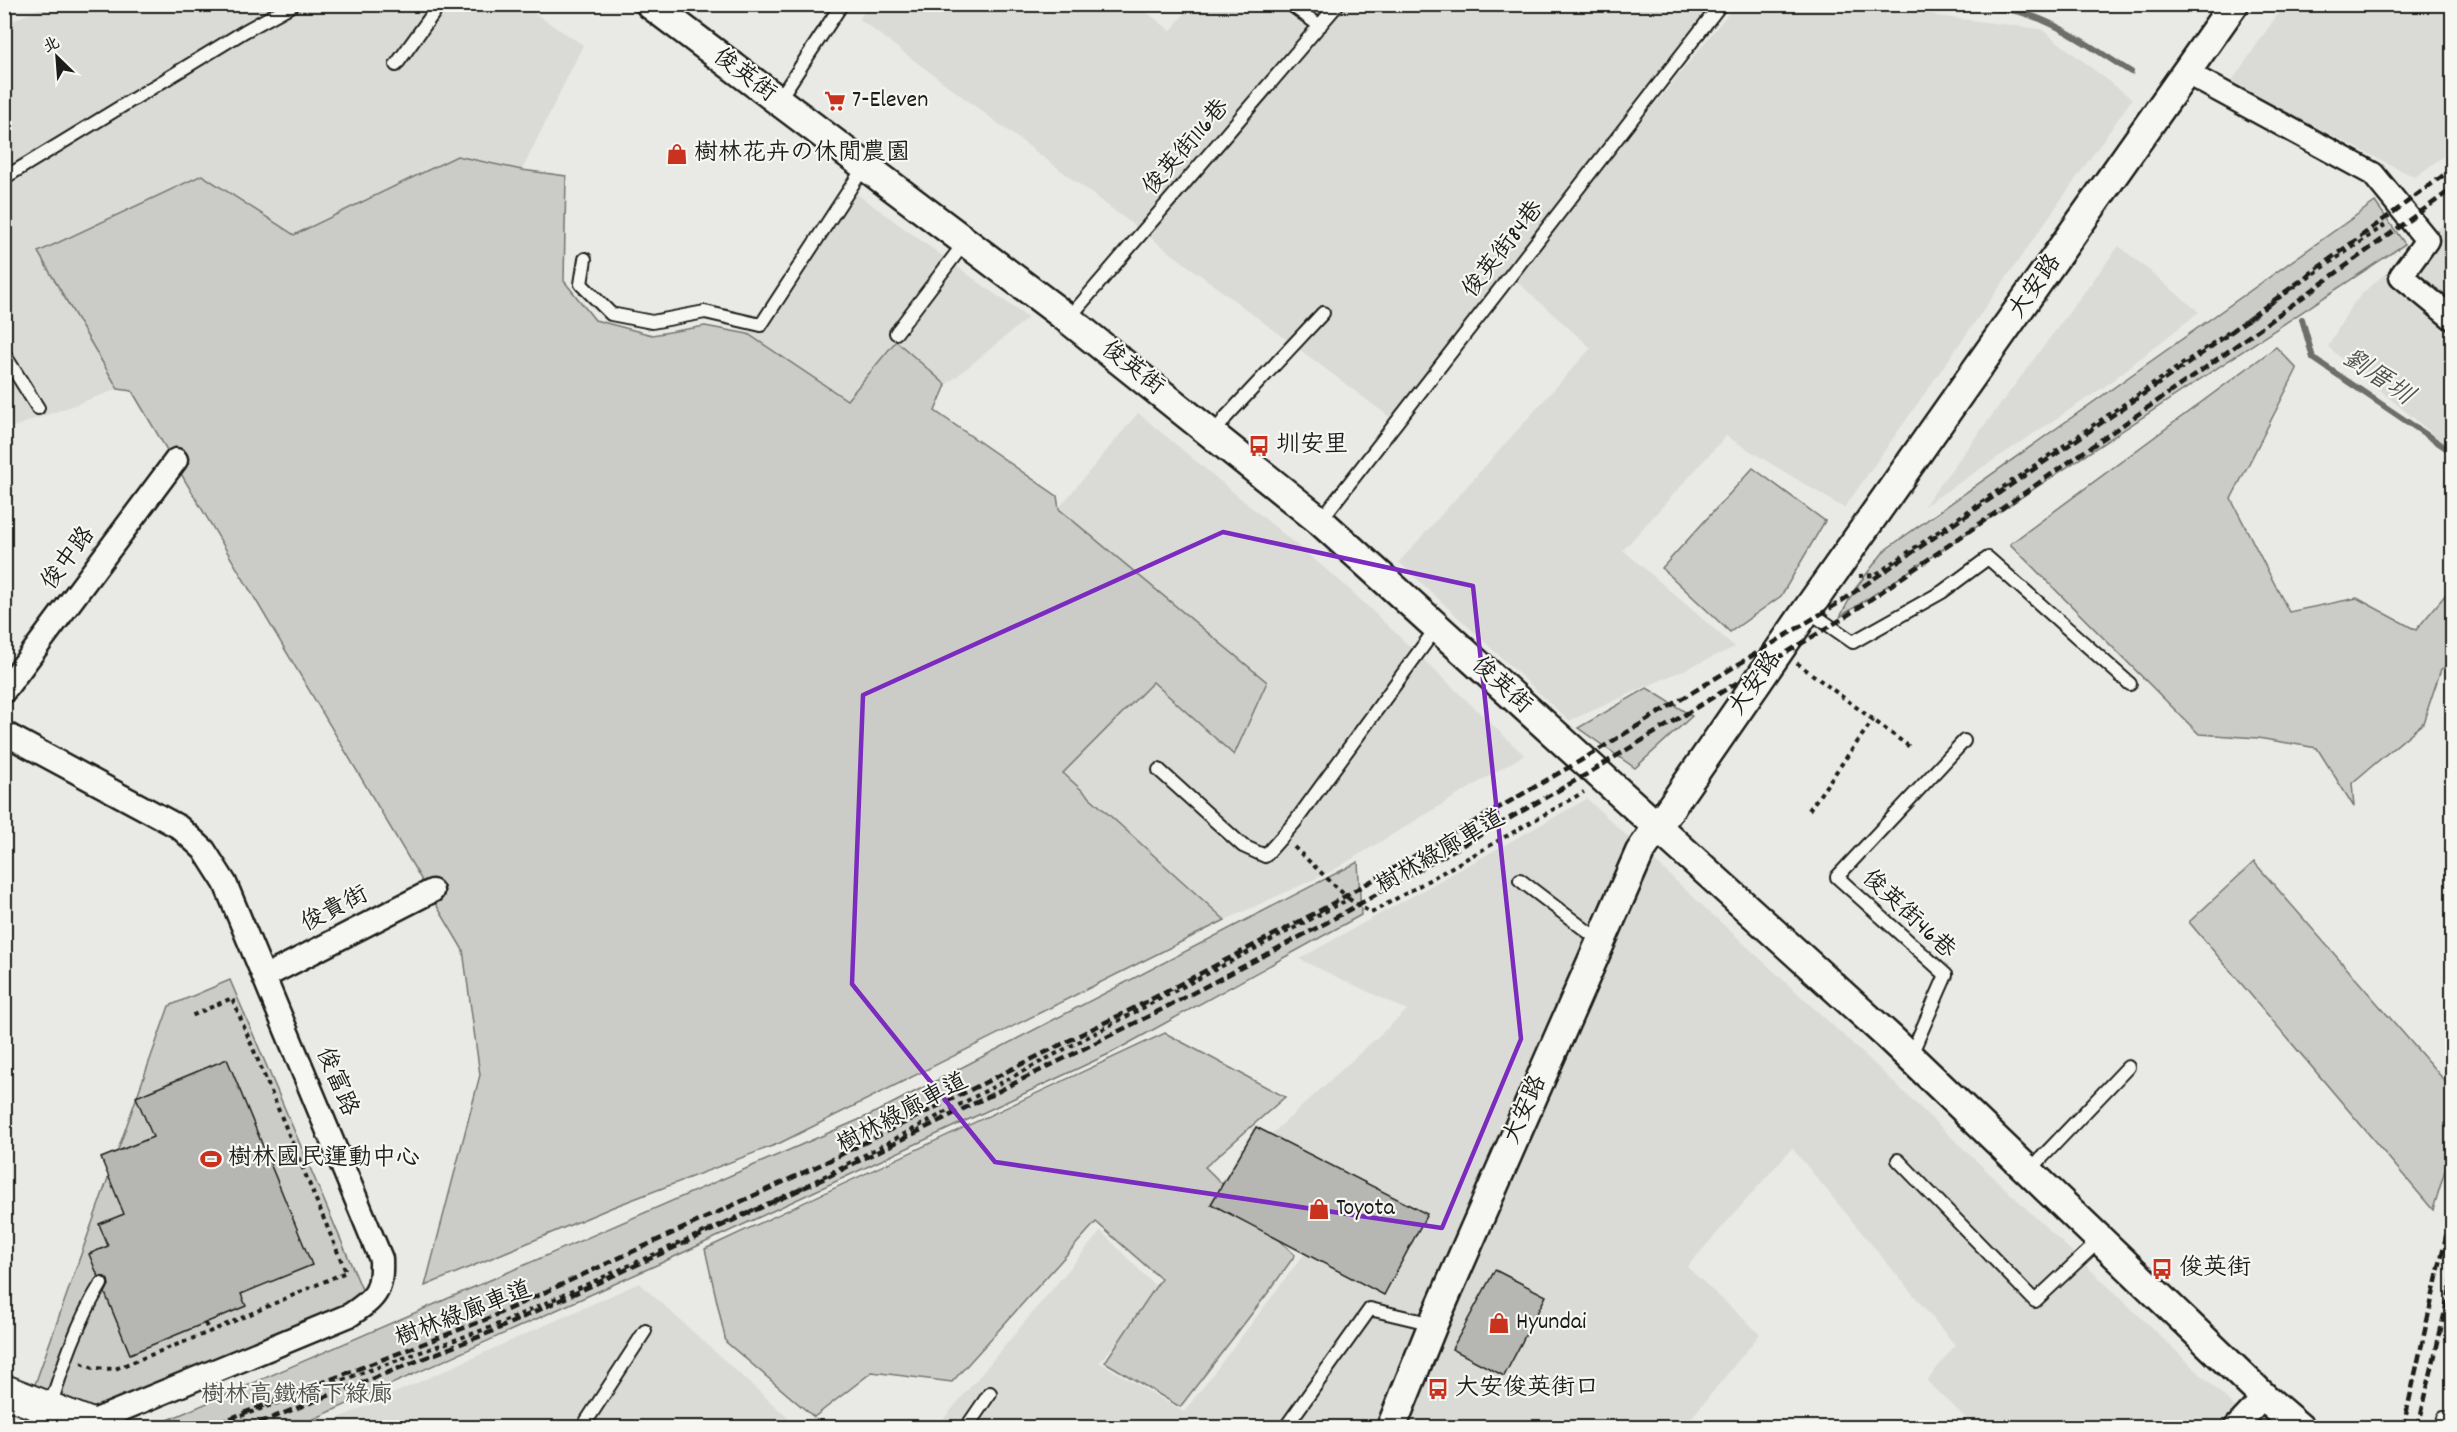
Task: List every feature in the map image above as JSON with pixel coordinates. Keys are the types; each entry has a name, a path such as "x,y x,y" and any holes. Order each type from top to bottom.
{"main road":[{"path":"4,1391 45,1417 94,1425"}],"street":[{"name":"大安路","path":"1391,1428 1433,1324 1640,852 1807,610 2234,4"},
{"name":"俊英街","path":"655,6 777,102 1068,319 1320,521 1910,1057 2264,1397 2300,1428"},
{"path":"2187,73 2373,174 2427,240 2401,276 2452,318"},
{"name":"俊中路","path":"4,691 176,460"},
{"name":"俊富路","path":"4,733 179,827 204,850 225,883 381,1259 382,1280 372,1301 350,1315 94,1425"},
{"name":"俊貴街","path":"264,977 432,891"},
{"path":"2235,1428 2264,1397"}],"lane":[{"path":"4,178 294,4"},
{"path":"396,65 440,4"},
{"path":"777,102 842,4"},
{"path":"1290,4 1320,26"},
{"name":"俊英街116巷","path":"1068,319 1338,4"},
{"name":"俊英街84巷","path":"1320,521 1721,4"},
{"path":"585,259 581,284 610,314 652,322 705,312 761,325 864,167"},
{"path":"896,333 965,242"},
{"path":"1214,434 1226,417 1323,313"},
{"path":"4,354 38,408"},
{"path":"1807,610 1853,642 1942,592 1988,558 2130,684"},
{"path":"1159,770 1243,846 1265,856 1283,836 1437,627"},
{"name":"俊英街46巷","path":"1910,1057 1946,975 1837,877 1964,741"},
{"path":"1520,880 1600,942"},
{"path":"2029,1171 2128,1067"},
{"path":"1898,1160 2035,1301 2100,1240"},
{"path":"45,1417 66,1357 90,1301 101,1284"},
{"path":"1285,1428 1370,1309 1433,1324"},
{"path":"582,1428 645,1331"},
{"path":"966,1428 990,1393"}],"path":[{"path":"1856,577 1875,575 2404,212"},
{"path":"1778,652 1794,661 1911,748"},
{"path":"1809,810 1874,720"},
{"name":"樹林綠廊車道","path":"207,1428 494,1326 800,1189 1349,899 1371,913 1584,792"},
{"path":"1283,836 1349,899"},
{"path":"66,1357 93,1368 116,1369 209,1332 346,1272 232,998 189,1017"},
{"path":"205,1323 209,1332"}],"highlighted area":[{"path":"1223,532 1473,586 1521,1039 1442,1228 995,1162 852,984 863,695"}],"shaded area":[{"path":"51,4 520,4 583,45 522,170 457,156 294,235 202,175 38,252 118,389 5,430 5,24"},
{"path":"1136,4 1171,31 1191,4 1714,5 1391,418 859,19 869,5"},
{"path":"1735,5 1918,5 1937,16 2041,29 2132,99 1844,508 1726,436 1623,550 1735,647 1569,721 1399,562 1591,348 1514,279"},
{"path":"2284,5 2452,5 2452,150 2415,177 2230,84"},
{"path":"854,192 1028,318 946,385 896,341 847,400 748,334"},
{"path":"2452,218 2452,450 2328,347 2351,306 2367,289"},
{"path":"2119,246 2199,312 2104,387 1924,506"},
{"path":"1138,413 1347,587 1524,755 1332,871 1225,920 1063,773 1153,682 1058,509"},
{"path":"1587,799 1869,1059 2256,1427 2124,1427 2116,1418 2105,1427 1975,1427 1927,1381 1955,1345 1792,1148 1687,1267 1760,1334 1684,1427 936,1428 1101,1231 1162,1293 1099,1362 1184,1412 1305,1253 1214,1187 1407,1010 1299,959"},
{"path":"639,1283 798,1427 317,1428"}],"green space":[{"path":"457,156 522,170 566,176 564,281 595,320 652,335 705,326 748,334 847,400 896,341 946,385 935,411 1057,496 1059,509 1267,682 1234,755 1153,682 1063,773 1225,920 780,1143 613,1207 425,1286 480,1075 463,950 132,391 118,389 38,252 202,175 294,235"},
{"path":"2375,202 2405,244 1840,617 1855,589 1885,550"},
{"path":"2276,347 2297,369 2231,499 2289,612 2357,598 2416,630 2452,587 2452,664 2441,669 2423,723 2352,783 2354,807 2317,748 2258,738 2199,734 2010,544"},
{"path":"1753,468 1825,521 1781,596 1730,632 1662,568"},
{"path":"1647,688 1692,716 1635,768 1578,728"},
{"name":"樹林高鐵橋下綠廊","path":"1358,862 1361,915 1111,1053 661,1263 296,1427 152,1427 872,1114"},
{"path":"2254,862 2452,1089 2452,1147 2433,1210 2189,922"},
{"name":"樹林國民運動中心","path":"230,980 372,1313 110,1419 34,1387 169,1006"},
{"path":"1165,1033 1285,1097 1205,1167 1295,1255 1180,1407 1105,1362 1161,1279 1096,1222 952,1382 872,1372 814,1417 726,1342 705,1249"}],"building":[{"name":"樹林國民運動中心","path":"227,1059 312,1265 241,1294 246,1306 130,1354 105,1293 109,1285 108,1280 98,1276 89,1254 108,1246 99,1224 124,1214 101,1158 153,1137 136,1097"},
{"name":"Toyota","path":"1256,1127 1427,1214 1384,1295 1211,1204"},
{"name":"Hyundai","path":"1495,1270 1546,1296 1504,1376 1452,1349"}],"waterway":[{"name":"劉厝圳","path":"1904,4 1926,8 1995,8 2032,16 2066,32 2131,72"},
{"name":"劉厝圳","path":"2302,319 2313,358 2452,452"},
{"name":"劉厝圳","path":"2446,1051 2452,1027"}],"railway":[{"path":"205,1428 487,1319 820,1165 1146,1002 1319,911 1580,761 1837,604 2193,360 2452,169"},
{"path":"246,1428 491,1332 825,1178 1151,1015 1326,923 1587,774 1845,617 2202,370 2452,189"},
{"path":"2403,1428 2452,1210"},
{"path":"2418,1428 2452,1281"}],"place":[{"name":"7-Eleven","path":"835,101"},
{"name":"樹林花卉の休閒農園","path":"677,154"},
{"name":"圳安里","path":"1259,446"},
{"name":"樹林國民運動中心","path":"211,1159"},
{"name":"Toyota","path":"1319,1209"},
{"name":"俊英街","path":"2162,1269"},
{"name":"Hyundai","path":"1499,1323"},
{"name":"大安俊英街口","path":"1438,1389"}]}
